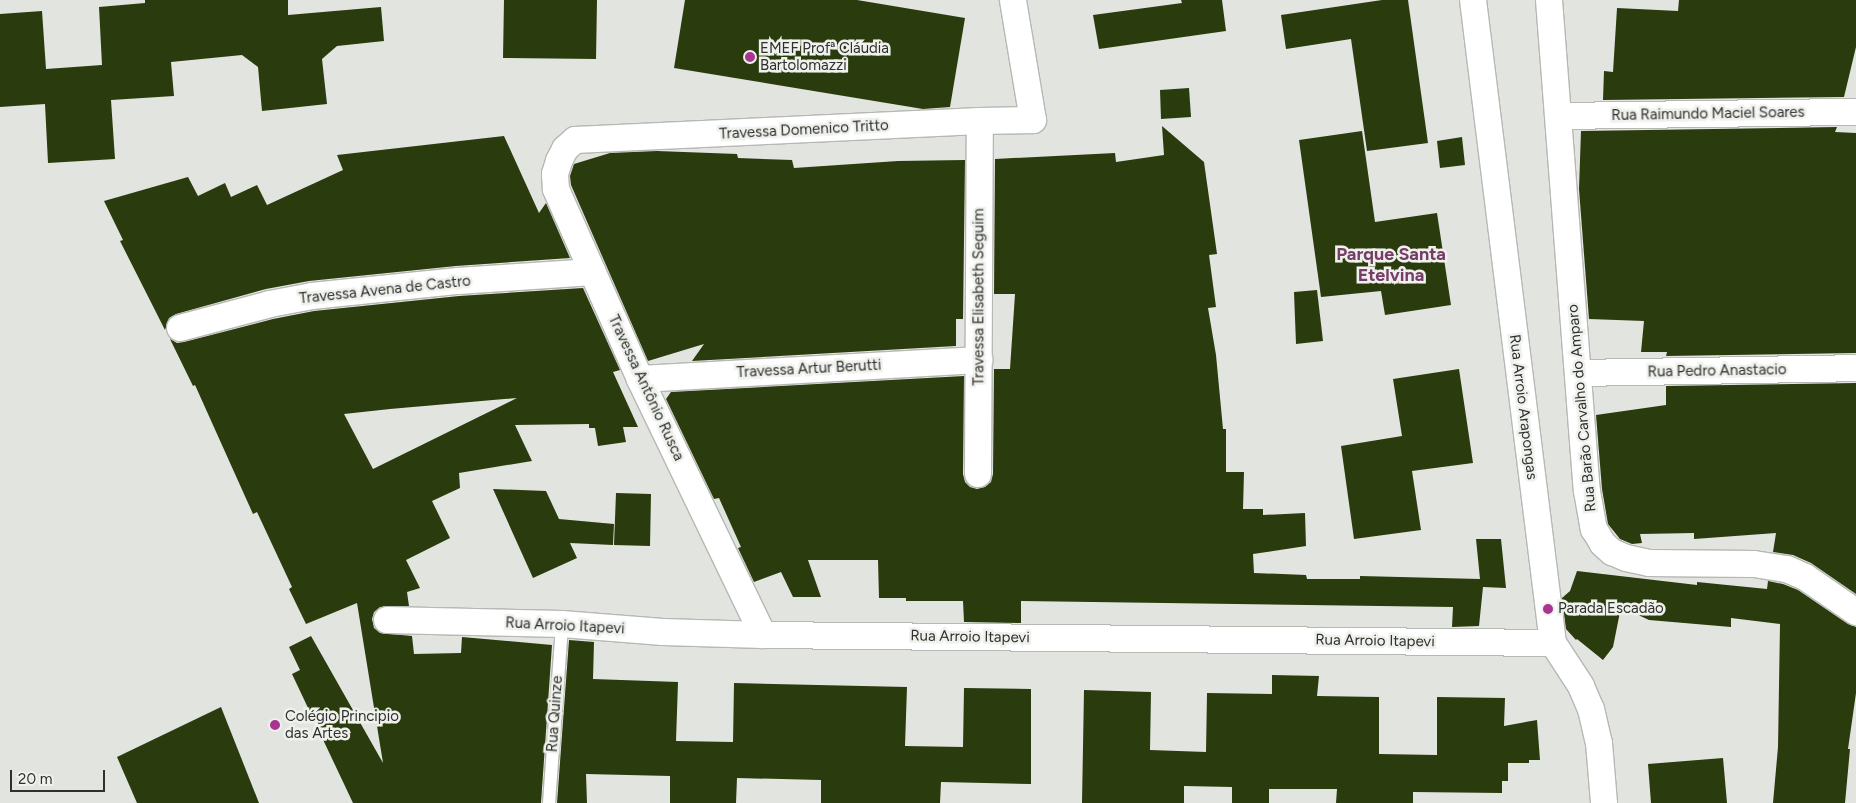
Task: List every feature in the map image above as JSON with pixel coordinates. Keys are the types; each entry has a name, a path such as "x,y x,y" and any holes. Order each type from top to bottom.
{"street":[{"name":"Travessa Domenico Tritto","path":"575,140 1033,120 1013,0"},
{"name":"Rua Arroio Arapongas","path":"1473,0 1553,643 1581,686 1591,709 1599,743 1604,803"},
{"name":"Rua Barão Carvalho do Amparo","path":"1549,0 1560,116 1587,492 1594,529 1603,544 1612,552 1626,558 1649,563 1754,564 1787,569 1805,577 1856,612"},
{"name":"Rua Raimundo Maciel Soares","path":"1560,116 1856,112"},
{"name":"Travessa Elisabeth Seguim","path":"978,474 980,121"},
{"name":"Travessa Antônio Rusca","path":"575,140 565,149 559,161 554,174 556,189 640,379 764,635"},
{"name":"Travessa Avena de Castro","path":"180,328 270,304 312,296 458,281 593,272"},
{"name":"Travessa Artur Berutti","path":"640,379 979,360"},
{"name":"Rua Pedro Anastacio","path":"1578,373 1856,368"},
{"name":"Rua Arroio Itapevi","path":"387,620 562,624 663,632 764,635 1553,643"}],"lane":[{"name":"Rua Quinze","path":"549,803 562,624"}],"building":[{"path":"145,0 288,0 288,15 381,7 384,41 337,46 322,59 327,104 262,111 258,67 242,55 171,62 174,96 111,100 115,159 48,163 45,104 0,107 0,14 42,11 46,69 102,65 99,7 145,3"},
{"path":"504,0 597,0 596,59 503,58"},
{"path":"685,0 857,0 965,18 950,107 923,109 674,68"},
{"path":"1181,0 1222,0 1226,31 1099,49 1093,15 1182,3"},
{"path":"1382,0 1408,0 1428,143 1367,151 1351,39 1286,49 1281,15"},
{"path":"1679,0 1856,0 1856,47 1844,97 1603,100 1604,71 1613,72 1617,8 1678,11"},
{"path":"1189,88 1191,117 1161,119 1160,90"},
{"path":"1162,126 1204,162 1217,254 1209,255 1216,307 1208,308 1216,355 1223,429 1226,429 1226,472 1244,472 1243,509 1263,509 1263,515 1305,513 1306,546 1253,554 1254,573 1306,575 1307,579 1360,579 1360,576 1480,579 1476,539 1501,539 1506,588 1483,587 1479,626 1452,627 1453,607 1021,601 1021,623 964,622 963,601 906,601 906,598 879,598 878,560 808,560 821,597 793,597 781,572 754,582 738,548 741,547 719,498 714,499 666,399 671,392 964,376 963,474 965,482 970,487 977,489 985,487 991,482 993,474 994,369 1010,369 1015,294 994,294 995,159 1115,153 1116,162 1164,155"},
{"path":"1837,127 1835,132 1856,133 1856,353 1666,356 1667,352 1641,352 1644,321 1589,319 1579,189 1581,131"},
{"path":"1362,131 1375,222 1437,213 1451,305 1385,315 1381,291 1321,297 1299,140"},
{"path":"504,136 539,213 546,203 570,258 456,266 309,281 266,289 176,314 169,318 165,330 120,241 123,240 104,201 188,177 198,196 225,183 231,197 257,185 267,205 343,170 337,155"},
{"path":"1462,137 1465,165 1440,168 1437,141"},
{"path":"657,151 737,154 738,158 792,160 794,168 898,161 965,160 963,319 956,319 956,346 692,361 704,344 648,361 571,185 570,176 574,164 610,153"},
{"path":"583,288 620,370 613,372 638,427 623,427 626,442 598,446 595,428 589,428 589,424 515,425 532,461 459,473 460,488 432,501 450,538 406,560 420,588 407,592 409,606 380,607 374,612 372,619 374,628 380,633 412,636 414,654 461,653 462,637 552,645 541,803 353,803 292,674 300,670 289,647 311,636 383,763 357,603 306,624 289,589 292,587 257,512 253,514 195,385 193,386 170,339 177,343 184,342 273,319 314,311 459,296","holes":["517,398 373,469 344,414"]},
{"path":"1317,290 1323,341 1296,344 1294,292"},
{"path":"1459,369 1473,463 1412,471 1421,530 1354,539 1341,446 1402,436 1393,379"},
{"path":"1856,383 1856,594 1811,563 1793,555 1773,552 1776,533 1694,539 1694,533 1640,534 1642,543 1632,544 1620,539 1608,524 1602,489 1596,415 1666,405 1666,386"},
{"path":"493,489 546,491 559,519 614,524 613,545 570,543 577,558 533,578"},
{"path":"616,493 651,494 650,546 614,545"},
{"path":"1577,571 1697,585 1697,582 1767,589 1768,581 1783,584 1798,590 1848,624 1856,627 1856,693 1848,749 1850,749 1845,803 1773,803 1778,747 1780,624 1731,618 1731,627 1649,620 1621,607 1613,647 1603,660 1576,640 1566,629 1562,598 1570,591"},
{"path":"569,640 594,642 593,679 678,682 676,741 733,742 734,683 907,687 905,746 963,747 964,688 1031,689 1031,784 941,782 940,803 821,803 821,780 737,778 736,803 670,803 670,776 586,774 587,803 557,803"},
{"path":"1272,675 1319,676 1317,696 1379,697 1379,754 1437,755 1437,697 1505,698 1504,726 1537,720 1540,760 1529,760 1529,763 1508,763 1508,781 1502,781 1502,793 1413,792 1413,803 1336,803 1337,789 1269,789 1269,803 1232,803 1232,787 1184,786 1184,803 1082,803 1084,690 1151,692 1150,750 1206,752 1207,693 1272,694"},
{"path":"221,707 259,803 137,803 117,757"},
{"path":"1723,758 1727,803 1651,803 1648,764"}],"place":[{"name":"EMEF Profª Cláudia Bartolomazzi","path":"750,57"},
{"name":"Parada Escadão","path":"1548,609"},
{"name":"Colégio Principio das Artes","path":"275,725"}],"district":[{"name":"Parque Santa Etelvina","path":"1391,265"}]}
